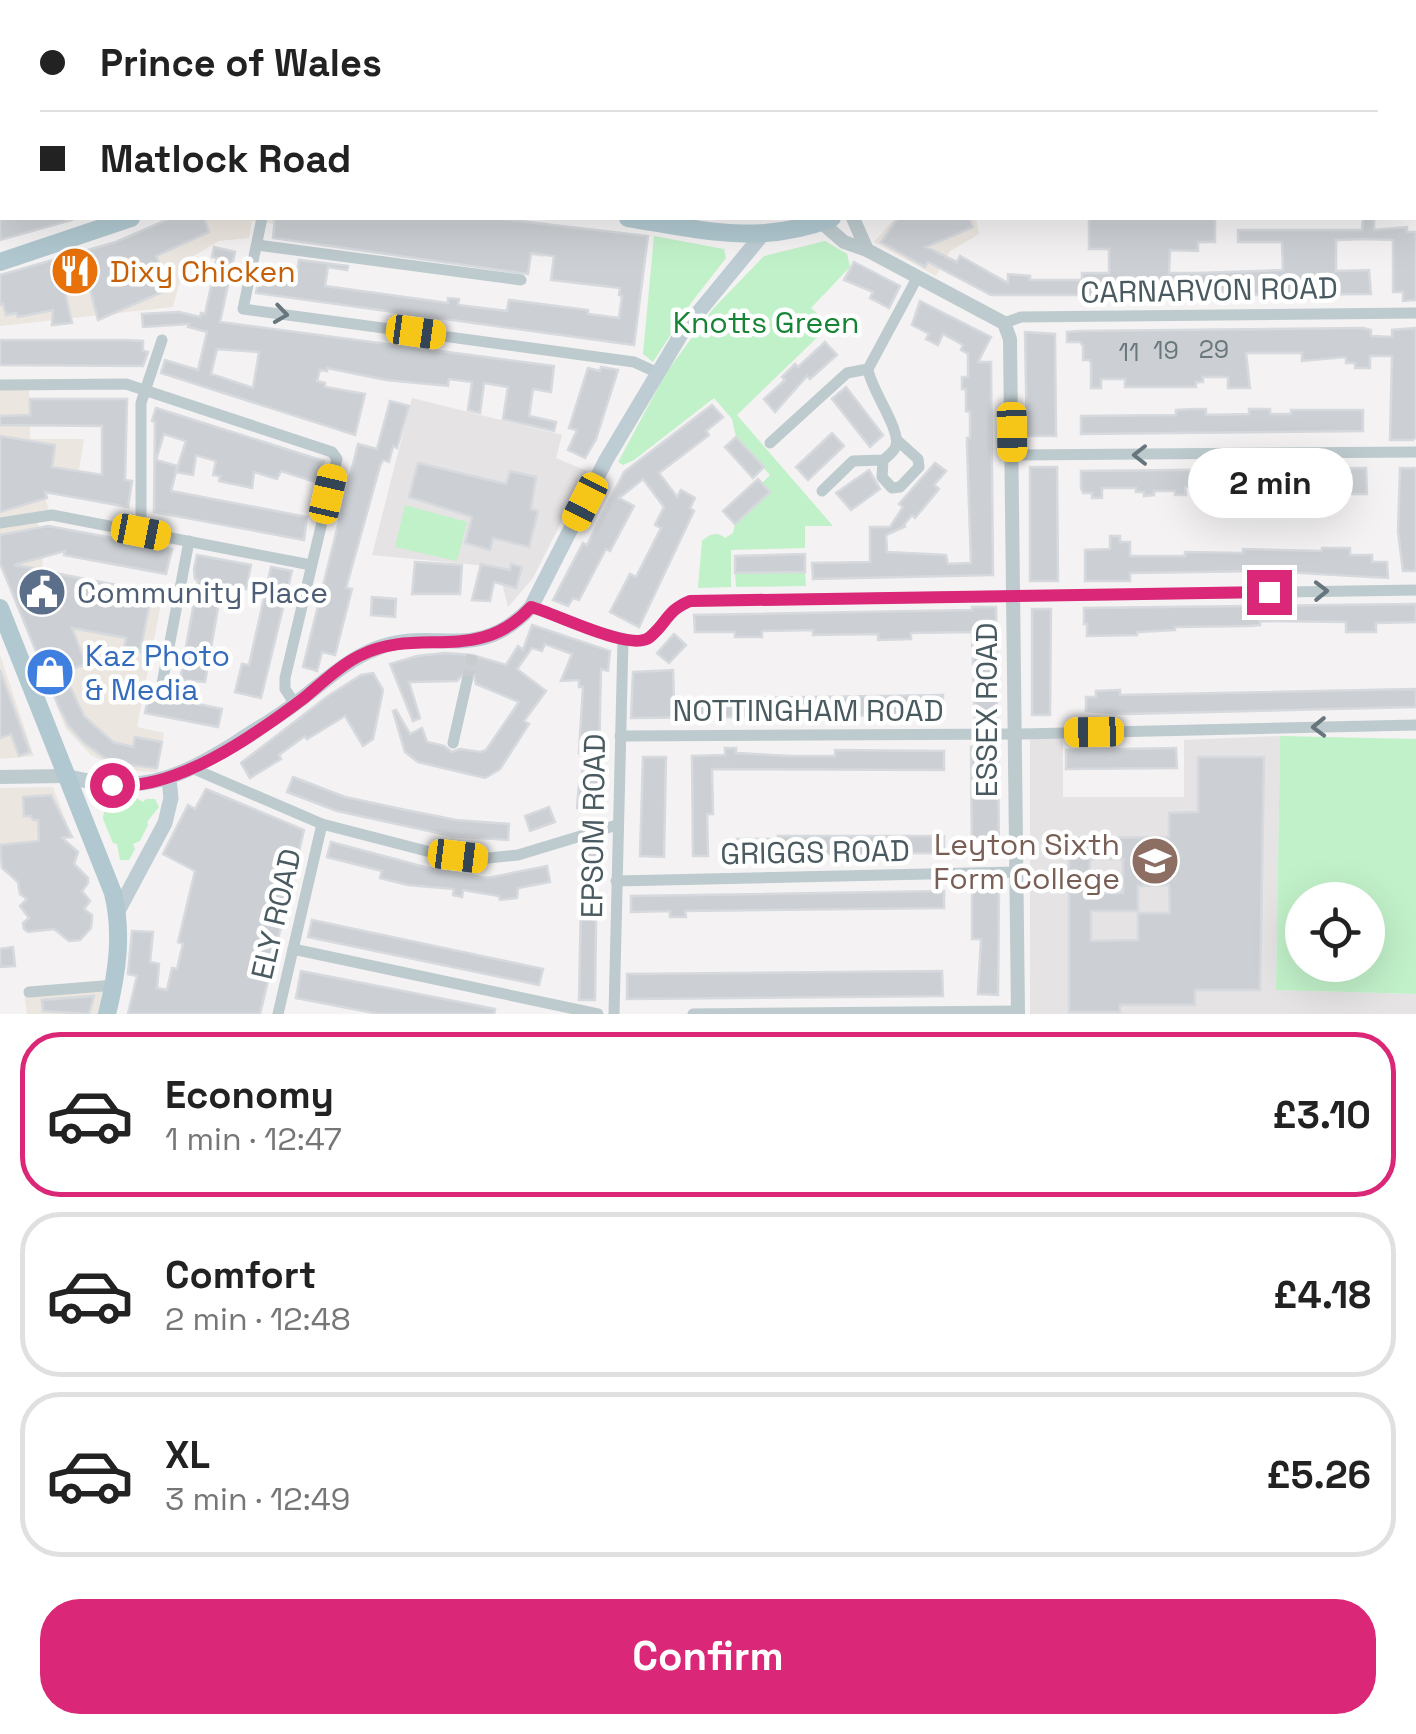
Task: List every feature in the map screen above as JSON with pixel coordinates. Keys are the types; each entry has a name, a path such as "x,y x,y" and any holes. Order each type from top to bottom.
{"main road":[{"path":"0,262 126,220"},
{"path":"643,220 762,236 791,232 827,220"},
{"path":"65,776 125,786 168,779 194,769 295,704 356,657 381,646 406,642 468,649 507,627 531,607 606,460 658,372 700,308 762,236"},
{"path":"0,608 118,911 119,948 107,1014"},
{"path":"118,911 165,823 172,798 168,779"},
{"path":"107,876 136,872"}],"street":[{"path":"262,220 242,309 634,362 658,372"},
{"path":"827,220 844,242 867,250 1004,323"},
{"path":"854,220 867,250"},
{"path":"257,244 520,280"},
{"path":"883,460 882,478 892,488 900,487 919,466 918,459 898,441 869,381 868,369 918,278"},
{"name":"CARNARVON ROAD","path":"1004,323 1021,317 1416,314"},
{"name":"ESSEX ROAD","path":"1004,323 1010,340 1018,1013"},
{"path":"141,532 141,404 162,340"},
{"path":"770,443 847,374 868,369"},
{"path":"0,385 126,384 332,452 337,459 286,678 285,689 295,704"},
{"path":"822,491 853,461 883,460 898,441"},
{"path":"1012,456 1416,452"},
{"path":"0,523 52,515 312,565"},
{"path":"162,684 190,541"},
{"path":"531,607 623,640 640,642 650,638 669,612 690,601 1416,590"},
{"name":"EPSOM ROAD","path":"614,1014 623,640"},
{"path":"454,743 466,682"},
{"name":"NOTTINGHAM ROAD","path":"620,736 1014,734 1416,725"},
{"path":"194,769 322,824 438,854 479,859 518,855 617,825"},
{"path":"0,777 65,776"},
{"name":"ELY ROAD","path":"278,1014 322,824"},
{"name":"GRIGGS ROAD","path":"616,881 1015,872"},
{"path":"294,950 598,1014"},
{"path":"28,992 114,985"},
{"path":"693,1014 1018,1013"}],"shaded area":[{"path":"165,220 548,223 544,257 252,221 249,238 219,241 185,261 173,307 0,326 0,274 118,241"},
{"path":"893,220 976,220 979,234 950,251 936,276 874,242"},
{"path":"0,390 29,390 30,439 84,439 79,470 52,466 46,500 51,518 37,522 47,556 43,558 42,569 163,593 137,727 164,733 157,772 121,770 91,755 66,729 0,563"},
{"path":"412,398 562,435 556,458 587,471 533,578 508,607 498,567 372,555"},
{"path":"0,655 34,756 0,759"},
{"name":"Leyton Sixth Form College","path":"1030,736 1063,736 1063,797 1184,797 1184,740 1280,736 1276,990 1416,994 1416,1014 1030,1014"},
{"path":"53,787 72,837 0,845 0,788"},
{"path":"104,984 98,1014 27,1014 24,992"}],"green space":[{"name":"Knotts Green","path":"654,236 724,249 726,258 653,362 643,354"},
{"name":"Knotts Green","path":"825,241 847,254 850,267 811,308 830,325 737,415 833,526 805,526 805,548 731,550 731,587 698,588 702,541 713,534 725,538 733,533 735,524 769,492 762,483 770,475 736,437 732,419 714,398 634,460 623,465 618,462 666,373 712,310 764,256"},
{"path":"405,505 467,522 457,561 395,547"},
{"path":"805,572 806,586 736,587 735,573"},
{"path":"1280,736 1416,739 1416,994 1276,990"},
{"path":"101,798 117,802 119,798 143,802 155,799 159,807 147,822 140,841 133,844 135,849 129,860 120,860 117,844 113,843 103,819 104,812 97,805"}],"building":[{"path":"0,220 72,220 0,240"},
{"path":"166,220 205,220 209,232 156,256 161,267 152,271 162,292 98,320 89,286 65,292 72,323 52,325 53,310 18,317 16,313 6,315 3,304 0,305 0,275 116,242"},
{"path":"275,220 511,220 648,236 634,345 256,293 259,277 295,282 299,260 348,266 347,270 328,267 325,286 448,303 448,298 459,299 458,305 507,311 509,300 619,318 620,288 551,280 554,256 531,253 528,274 273,238"},
{"path":"897,220 970,220 973,227 926,247 957,262 960,256 1008,283 1008,274 1030,276 1030,280 1082,280 1082,273 1109,273 1109,249 1089,249 1089,220 1215,220 1215,242 1198,242 1198,251 1170,250 1169,273 1198,273 1283,270 1282,242 1238,242 1238,230 1362,230 1363,220 1374,220 1374,230 1407,227 1407,232 1416,232 1416,300 1403,301 1403,292 1393,292 1393,240 1336,240 1336,271 1369,270 1371,294 1246,295 991,295 928,262 925,267 881,242"},
{"path":"214,247 235,252 220,322 554,366 551,392 533,389 529,416 556,422 554,431 503,419 508,387 484,383 480,413 468,410 472,382 449,379 448,386 320,370 317,381 325,383 325,387 365,394 355,435 161,373 165,360 198,370 207,332 188,327 189,324 143,327 142,314 205,314 217,258 212,257","holes":["217,349 259,352 253,388 211,374"]},
{"path":"854,262 900,286 889,308 870,298 873,292 844,280"},
{"path":"920,301 991,337 978,362 991,362 993,575 813,579 812,563 870,562 870,527 890,527 903,507 899,504 935,463 946,471 934,485 939,489 906,526 886,535 887,552 946,555 948,564 971,563 967,445 970,412 966,411 966,389 962,389 962,377 968,377 968,354 961,350 963,345 943,334 938,345 926,339 929,334 912,325"},
{"path":"1416,328 1413,440 1390,440 1392,356 1370,356 1370,368 1355,368 1355,363 1346,363 1346,357 1302,361 1302,353 1246,353 1250,388 1228,388 1228,377 1203,377 1196,387 1125,387 1125,379 1101,379 1101,388 1091,388 1091,364 1090,360 1083,360 1083,346 1080,342 1067,342 1067,332 1080,331 1371,330 1371,336 1392,337 1392,330"},
{"path":"1025,332 1055,334 1056,436 1027,436"},
{"path":"0,340 143,341 143,351 148,352 143,366 0,365"},
{"path":"825,342 837,355 810,379 807,376 775,412 764,399 785,380 782,377 795,364 798,367"},
{"path":"601,367 618,370 596,439 585,458 568,450 577,430 569,428 588,368 600,371"},
{"path":"846,387 883,435 870,447 832,399"},
{"path":"30,399 127,399 125,480 132,481 128,507 45,492 47,498 0,512 0,436 55,445 52,467 102,475 102,426 0,425 0,416 30,415"},
{"path":"390,401 409,406 397,448 393,446 389,462 383,460 380,466 346,588 352,589 335,655 322,652 317,671 303,667 358,444 377,449"},
{"path":"712,405 723,417 706,431 709,435 659,473 677,497 681,490 695,498 690,508 694,511 639,627 610,612 630,574 636,577 661,528 655,525 664,507 643,479 619,498 634,506 579,600 573,598 568,606 553,600 583,543 587,545 624,472"},
{"path":"156,408 324,461 315,482 281,471 277,479 254,472 252,488 219,481 220,476 213,475 216,461 196,455 193,475 176,472 171,491 307,517 304,540 154,512 152,421","holes":["164,434 186,441 176,472 177,466 156,460"]},
{"path":"1206,409 1206,415 1249,414 1249,409 1270,409 1270,414 1291,414 1291,410 1363,410 1363,431 1081,434 1081,416 1176,415 1176,410"},
{"path":"832,433 844,446 808,480 796,467"},
{"path":"736,437 764,467 753,478 725,447"},
{"path":"418,463 506,484 510,471 536,477 531,509 538,511 529,547 493,538 490,550 465,543 472,517 409,497"},
{"path":"1030,467 1057,467 1058,581 1030,581"},
{"path":"1366,468 1367,494 1219,495 1219,487 1185,487 1186,495 1154,491 1154,495 1144,496 1136,488 1102,488 1102,498 1092,498 1092,493 1083,493 1081,488 1081,471"},
{"path":"1400,468 1416,468 1416,571 1403,571 1398,532"},
{"path":"869,470 880,489 851,510 836,493"},
{"path":"758,479 770,492 735,524 723,511"},
{"path":"48,526 172,549 166,574 64,555 65,551 14,565 33,568 39,584 59,574 152,592 140,652 124,648 126,638 72,628 86,664 68,671 71,678 67,680 84,716 113,742 133,747 135,737 162,742 157,768 105,758 68,725 58,705 0,563 0,535"},
{"path":"1110,536 1130,542 1130,556 1350,548 1350,555 1372,555 1372,562 1387,562 1388,578 1267,571 1130,573 1130,581 1085,581 1085,550 1110,549"},
{"path":"805,554 805,572 735,573 735,556"},
{"path":"197,555 251,565 246,589 222,585 205,682 180,680 198,580 194,569"},
{"path":"415,562 462,565 460,594 412,594"},
{"path":"481,564 510,570 511,564 522,567 516,588 494,582 490,601 472,600"},
{"path":"271,567 292,571 261,698 235,692 242,664 249,665"},
{"path":"372,597 396,599 395,617 371,615"},
{"path":"1416,604 1416,622 1376,623 1376,632 1346,632 1346,622 1260,621 1260,625 1175,627 1137,635 1087,636 1084,624 1084,608"},
{"path":"996,607 997,718 975,718 972,632 911,633 911,639 878,640 878,634 813,635 813,630 762,631 762,637 695,632 694,615"},
{"path":"1032,609 1051,609 1050,715 1032,715"},
{"path":"532,625 610,651 608,671 601,669 598,797 593,797 593,808 577,808 582,784 583,753 579,753 583,687 579,687 579,680 561,681 572,654 545,644 542,651 532,648 517,669 546,691 524,721 529,724 500,769 485,778 418,762 405,752 393,711 396,710 410,734 422,728 427,742 452,752 480,752 486,750 519,702 476,684 474,675 465,672 457,681 409,682 420,718 413,721 390,664 445,653 472,655 506,665 518,646 523,650"},
{"path":"674,634 686,645 669,663 657,653"},
{"path":"0,670 30,752 19,756 11,734 0,738"},
{"path":"673,670 674,699 943,695 942,715 631,718 633,672"},
{"path":"373,673 383,690 373,739 363,746 345,716 307,739 305,736 279,755 281,759 250,778 241,763 328,696 361,675"},
{"path":"1416,689 1416,707 1128,714 1086,711 1086,697 1096,697 1096,691 1120,690 1120,695"},
{"path":"149,694 222,709 218,727 145,713"},
{"path":"971,747 998,747 999,855 972,855"},
{"path":"725,748 736,748 736,753 791,756 835,756 835,750 944,751 944,770 712,769 713,814 707,814 708,856 693,856 692,756 725,755"},
{"path":"1176,748 1177,768 1066,769 1066,750"},
{"path":"643,757 666,757 664,857 640,856"},
{"path":"1198,757 1264,757 1260,990 1195,990 1195,1005 1120,1005 1120,1012 1069,1012 1069,838 1169,837 1169,813 1198,812","holes":["1090,859 1123,859 1123,893 1096,893 1096,888 1090,888","1169,885 1170,913 1138,913 1138,940 1091,941 1091,911 1138,911 1138,886"]},
{"path":"293,777 345,797 456,820 509,824 508,840 452,836 337,811 287,792"},
{"path":"206,789 304,830 260,1014 128,1014 137,976 128,974 132,931 153,932 150,962 159,964 157,988 167,990 172,968 177,969 183,944 178,942 195,871 163,854 188,805 195,809"},
{"path":"51,795 72,837 62,838 78,852 74,864 88,878 82,891 90,901 84,909 92,915 91,928 80,940 69,941 54,929 24,929 23,923 29,918 20,906 27,899 20,894 18,882 2,868 0,845 39,841 38,820 24,816 23,797"},
{"path":"549,807 555,822 530,831 525,816"},
{"path":"944,836 944,853 737,854 737,839"},
{"path":"331,842 436,870 487,878 547,866 550,882 518,888 517,898 500,900 499,896 463,890 462,897 453,895 454,889 380,878 382,871 327,857"},
{"path":"582,851 597,851 595,1000 579,1000"},
{"path":"972,884 999,884 998,995 978,994 981,939 972,939"},
{"path":"944,891 944,908 685,911 686,917 670,917 670,911 631,912 631,896"},
{"path":"312,920 543,969 539,985 308,937"},
{"path":"13,947 15,966 0,967 0,949"},
{"path":"301,971 495,1009 494,1014 379,1014 296,998"},
{"path":"942,971 943,996 627,999 627,974"},
{"path":"94,996 89,1014 43,1011 42,1000"}],"tunnel":[{"path":"467,681 472,655"}],"place":[{"name":"Dixy Chicken","path":"75,271"},
{"name":"Community Place","path":"42,592"},
{"name":"Kaz Photo & Media","path":"50,672"},
{"name":"Leyton Sixth Form College","path":"1155,861"}],"route":[{"path":"112,785 145,784 194,769 295,704 356,657 381,646 406,642 463,643 507,627 531,607 623,640 640,642 650,638 675,607 690,601 1269,592"}]}
